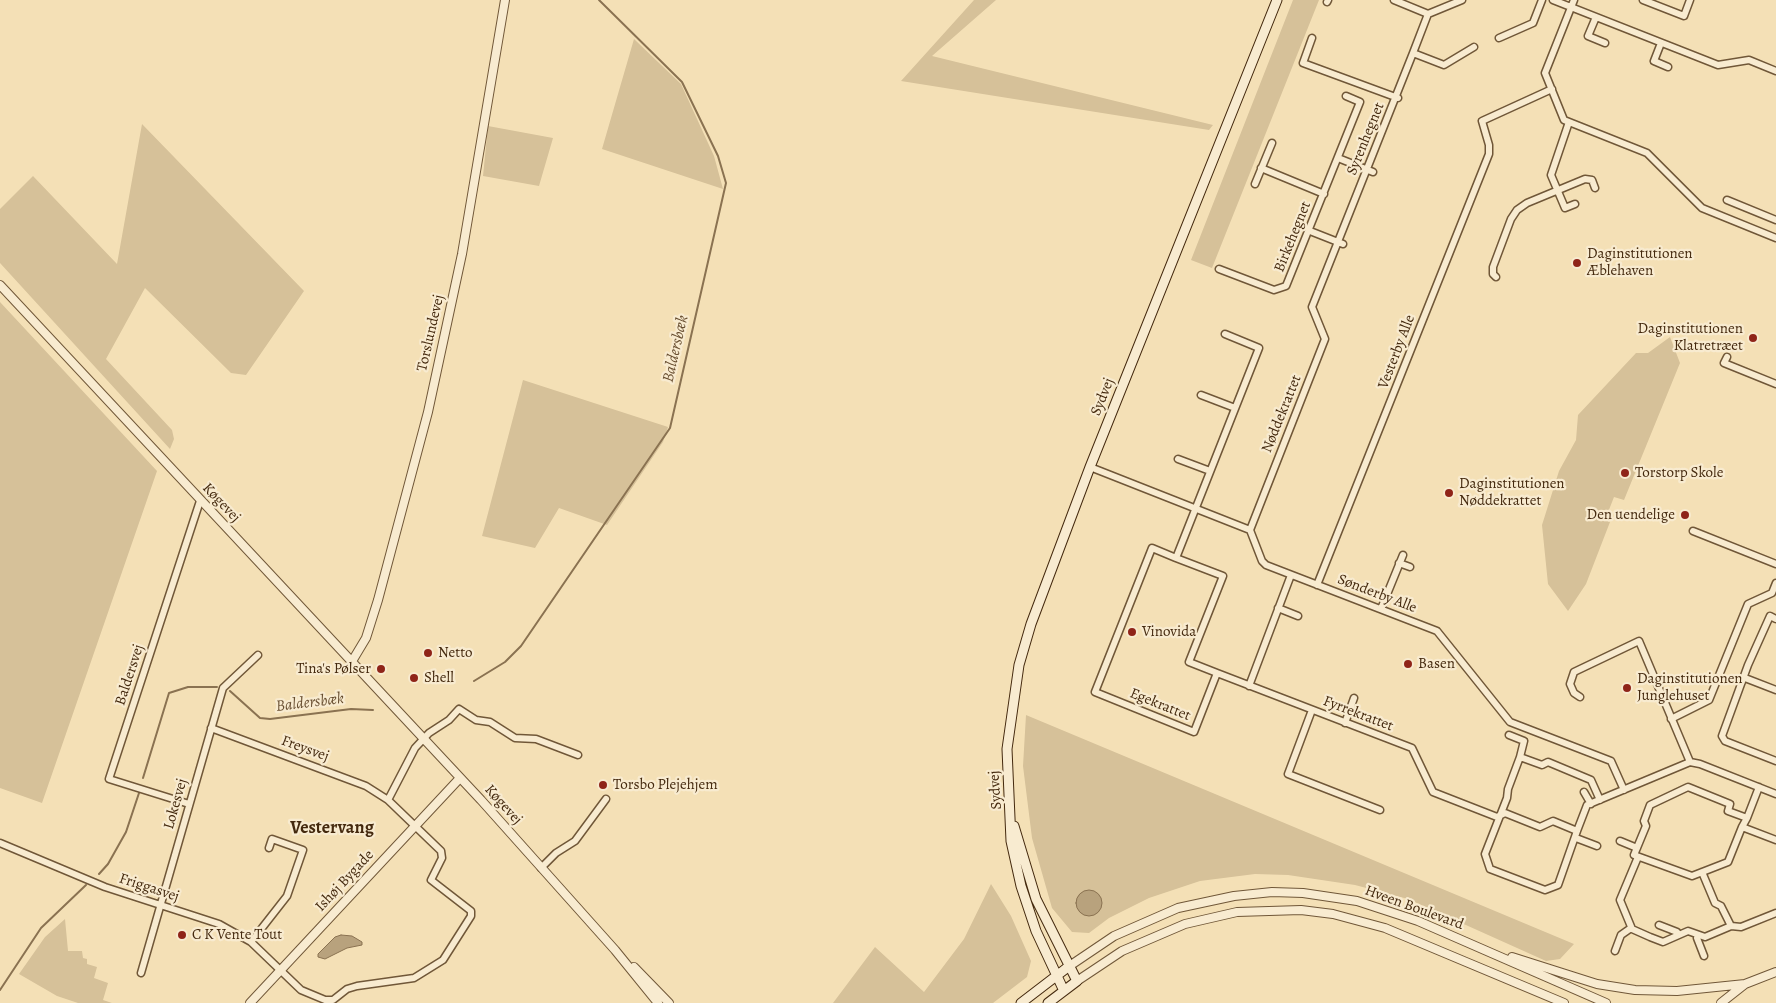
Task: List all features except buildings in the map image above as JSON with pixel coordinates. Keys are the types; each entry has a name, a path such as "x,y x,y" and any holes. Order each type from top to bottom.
{"main road":[{"name":"Sydvej","path":"1064,991 1043,949 1020,886 1011,841 1008,749 1019,665 1031,624 1090,467 1277,0"},
{"name":"Sydvej","path":"1011,818 1036,898 1077,981"},
{"name":"Hveen Boulevard","path":"1021,1003 1068,966"},
{"name":"Hveen Boulevard","path":"1048,1003 1077,981"}],"street":[{"name":"Torslundevej","path":"351,663 366,638 380,596 429,405 462,254 505,0"},
{"path":"1394,0 1428,14 1462,0"},
{"path":"1499,38 1533,24 1542,0"},
{"path":"1553,0 1718,65 1749,60 1776,71"},
{"path":"1574,0 1545,73 1564,120 1647,153 1702,208 1776,238"},
{"path":"1643,0 1684,16 1690,0"},
{"name":"Syrenhegnet","path":"1312,307 1341,243 1370,171 1428,14"},
{"path":"1596,17 1588,36 1605,43"},
{"path":"1312,38 1303,63 1397,98"},
{"path":"1661,43 1654,62 1668,67"},
{"path":"1413,52 1444,65 1474,47"},
{"name":"Vesterby Alle","path":"1317,585 1489,154 1489,145 1482,128 1482,122 1490,116 1552,89"},
{"name":"Birkehegnet","path":"1219,269 1274,290 1286,286 1310,231 1360,102 1346,96"},
{"path":"1569,122 1550,174 1565,208 1575,204"},
{"path":"1255,184 1272,143"},
{"path":"1338,158 1370,171"},
{"path":"1262,168 1324,194"},
{"path":"1496,277 1493,274 1493,267 1514,215 1527,202 1588,178 1595,183 1595,188"},
{"path":"1727,200 1776,220"},
{"path":"1310,231 1341,243"},
{"name":"Køgevej","path":"0,285 460,778 615,950 658,1003"},
{"name":"Nøddekrattet","path":"1250,530 1325,340 1312,307"},
{"path":"1176,558 1259,348 1225,334"},
{"path":"1727,357 1724,363 1776,384"},
{"path":"1201,395 1235,408"},
{"path":"1178,458 1210,471"},
{"path":"1090,467 1250,530"},
{"name":"Baldersvej","path":"189,804 109,779 200,501"},
{"name":"Sønderby Alle","path":"1250,530 1262,561 1292,575 1437,631 1510,722 1611,761 1624,790"},
{"path":"1693,531 1776,564"},
{"name":"Egekrattet","path":"1152,548 1176,558 1223,576 1189,662 1217,673 1194,732 1095,692 1152,548"},
{"path":"1380,609 1402,555"},
{"path":"1399,562 1410,567"},
{"path":"1249,686 1292,575"},
{"path":"1671,719 1709,700 1748,604 1772,593 1776,583"},
{"path":"1278,608 1298,616"},
{"path":"1776,619 1770,616 1722,736 1725,741 1776,761"},
{"path":"1580,697 1574,693 1570,684 1574,672 1639,642 1690,762"},
{"name":"Lokesvej","path":"141,974 223,688 258,655"},
{"name":"Fyrrekrattet","path":"1217,673 1412,748 1433,792 1497,817 1500,816"},
{"path":"1745,678 1776,690"},
{"path":"1345,723 1354,698"},
{"path":"388,800 411,754 423,740 449,720 459,708 476,720 490,722 515,738 536,739 578,755"},
{"path":"1312,710 1288,774 1380,810"},
{"name":"Freysvej","path":"211,728 352,779 388,800 442,854 431,880 468,907 471,916 443,960 424,973 409,979 347,989 333,1002"},
{"path":"1509,735 1524,741 1500,816 1485,854 1490,869 1545,890 1558,885 1587,805 1690,762 1700,764 1776,794"},
{"path":"1520,757 1542,765 1548,762 1592,780 1600,800"},
{"name":"Ishøj Bygade","path":"250,1003 460,778"},
{"path":"1747,818 1728,811 1730,804 1688,787 1650,805 1644,821 1646,826 1634,855 1692,876 1728,862 1747,818 1759,787"},
{"path":"1584,792 1591,804"},
{"path":"541,868 556,853 575,841 606,800"},
{"path":"1500,816 1505,814 1540,827 1553,821 1597,846"},
{"path":"1742,828 1776,840"},
{"path":"251,942 287,896 303,850 272,839 269,848"},
{"path":"1620,841 1637,848"},
{"name":"Friggasvej","path":"0,843 105,887 219,924 251,942 301,990 333,1002"},
{"path":"1638,857 1620,900 1631,928 1663,942 1688,931 1705,937 1731,926 1740,927 1776,913"},
{"path":"1702,872 1715,903 1722,906 1731,926"},
{"name":"Hveen Boulevard","path":"1068,966 1114,936 1170,910 1206,900 1272,892 1303,893 1357,902 1409,918 1606,1003"},
{"name":"Hveen Boulevard","path":"1077,981 1122,951 1185,924 1237,912 1301,910 1333,914 1385,928 1564,1003"},
{"path":"1659,925 1677,932 1678,936"},
{"path":"1615,950 1621,935 1631,928"},
{"path":"1698,935 1697,938 1704,956"},
{"path":"1465,941 1575,978 1620,988 1677,991 1745,984 1776,972"},
{"name":"Køgevej","path":"615,950 669,1003"},
{"path":"1721,1003 1745,984"}],"shaded area":[{"path":"974,0 996,0 932,56 1213,125 1209,130 901,81"},
{"path":"1293,0 1319,0 1212,268 1191,260"},
{"path":"634,39 681,84 714,156 723,189 602,149"},
{"path":"142,124 304,291 246,375 231,373 145,288 106,359 172,430 174,439 170,449 0,263 0,209 33,176 117,264"},
{"path":"488,126 553,138 539,186 483,176"},
{"path":"0,302 157,471 42,803 0,788"},
{"path":"1670,337 1680,363 1624,500 1614,497 1605,520 1610,522 1586,584 1568,611 1548,584 1542,525 1559,471 1576,440 1578,415 1636,353 1648,353"},
{"path":"523,380 668,427 663,442 607,525 559,508 535,548 482,536"},
{"path":"1026,715 1574,944 1560,959 1546,961 1408,899 1355,885 1288,875 1255,874 1200,881 1149,898 1109,918 1089,933 1072,932 1052,908 1032,838 1023,766"},
{"path":"991,884 1011,916 1031,961 1027,977 993,1003 833,1003 875,947 924,992 964,939"},
{"path":"1089,890 1098,894 1102,903 1098,912 1089,916 1080,912 1076,903 1080,894"},
{"path":"65,919 68,951 82,951 83,958 87,959 87,964 97,967 94,978 108,983 103,1000 112,1003 78,1003 57,996 19,974 45,937"},
{"path":"341,935 352,936 362,942 362,945 347,948 325,959 318,957 318,954 335,937"}],"waterway":[{"name":"Baldersbæk","path":"474,681 505,662 521,646 670,428 726,183 718,156 682,82 599,0"},
{"name":"Baldersbæk","path":"143,778 169,693 188,687 217,687"},
{"name":"Baldersbæk","path":"230,691 260,718 270,719 351,709 373,710"},
{"name":"Baldersbæk","path":"99,874 108,864 126,832 139,793"},
{"name":"Baldersbæk","path":"0,990 41,928 86,885"}],"place":[{"name":"Daginstitutionen Æblehaven","path":"1577,263"},
{"name":"Daginstitutionen Klatretræet","path":"1753,338"},
{"name":"Torstorp Skole","path":"1625,473"},
{"name":"Daginstitutionen Nøddekrattet","path":"1449,493"},
{"name":"Den uendelige","path":"1685,515"},
{"name":"Vinovida","path":"1132,632"},
{"name":"Netto","path":"428,653"},
{"name":"Basen","path":"1408,664"},
{"name":"Tina's Pølser","path":"381,669"},
{"name":"Shell","path":"414,678"},
{"name":"Daginstitutionen Junglehuset","path":"1627,688"},
{"name":"Torsbo Plejehjem","path":"603,785"},
{"name":"C K Vente Tout","path":"182,935"}],"district":[{"name":"Vestervang","path":"332,829"}]}
